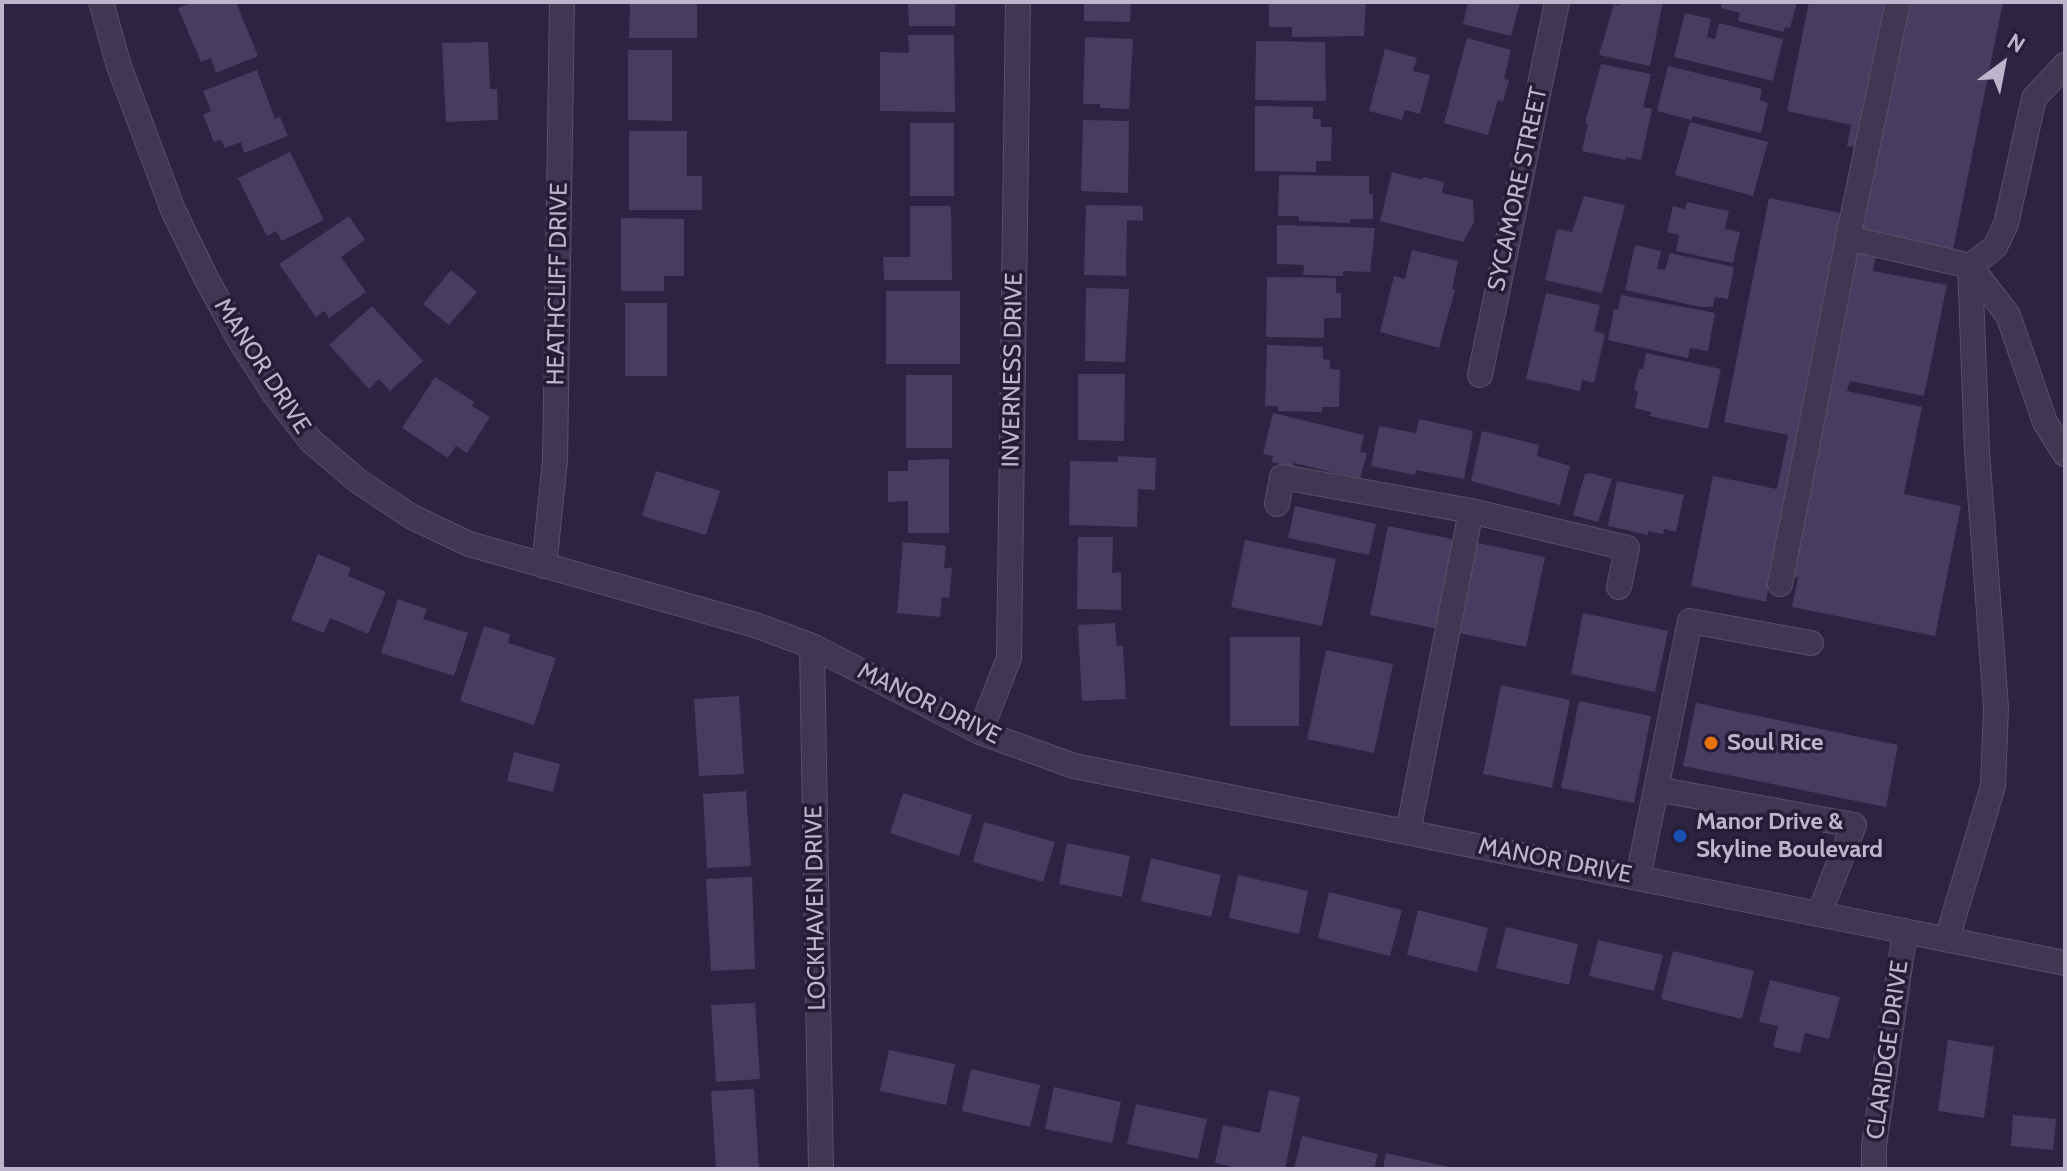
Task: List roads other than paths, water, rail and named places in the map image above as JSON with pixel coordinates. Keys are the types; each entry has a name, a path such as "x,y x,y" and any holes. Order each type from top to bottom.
{"street":[{"name":"MANOR DRIVE","path":"101,2 124,81 173,210 220,304 275,395 311,441 358,481 412,517 469,544 755,625 812,646 980,732 1074,766 2065,963"},
{"name":"HEATHCLIFF DRIVE","path":"544,566 555,461 562,2"},
{"name":"INVERNESS DRIVE","path":"980,732 1009,658 1018,2"},
{"name":"SYCAMORE STREET","path":"1480,375 1557,2"},
{"path":"1780,584 1898,2"},
{"path":"1970,266 1995,247 2006,224 2034,98 2065,65"},
{"path":"1848,238 1970,266 2008,315 2045,422 2065,454"},
{"path":"1947,939 1993,786 1996,707 1977,451 1970,266"},
{"path":"1277,504 1282,477 1471,511 1627,548 1619,587"},
{"path":"1408,832 1471,511"},
{"path":"1638,878 1690,621 1811,643"},
{"name":"LOCKHAVEN DRIVE","path":"812,646 826,1168"},
{"path":"1656,789 1854,825 1819,914"},
{"name":"CLARIDGE DRIVE","path":"1874,1169 1874,1146 1905,931"}],"place":[{"name":"Soul Rice","path":"1711,743"},
{"name":"Manor Drive & Skyline Boulevard","path":"1680,836"}]}
